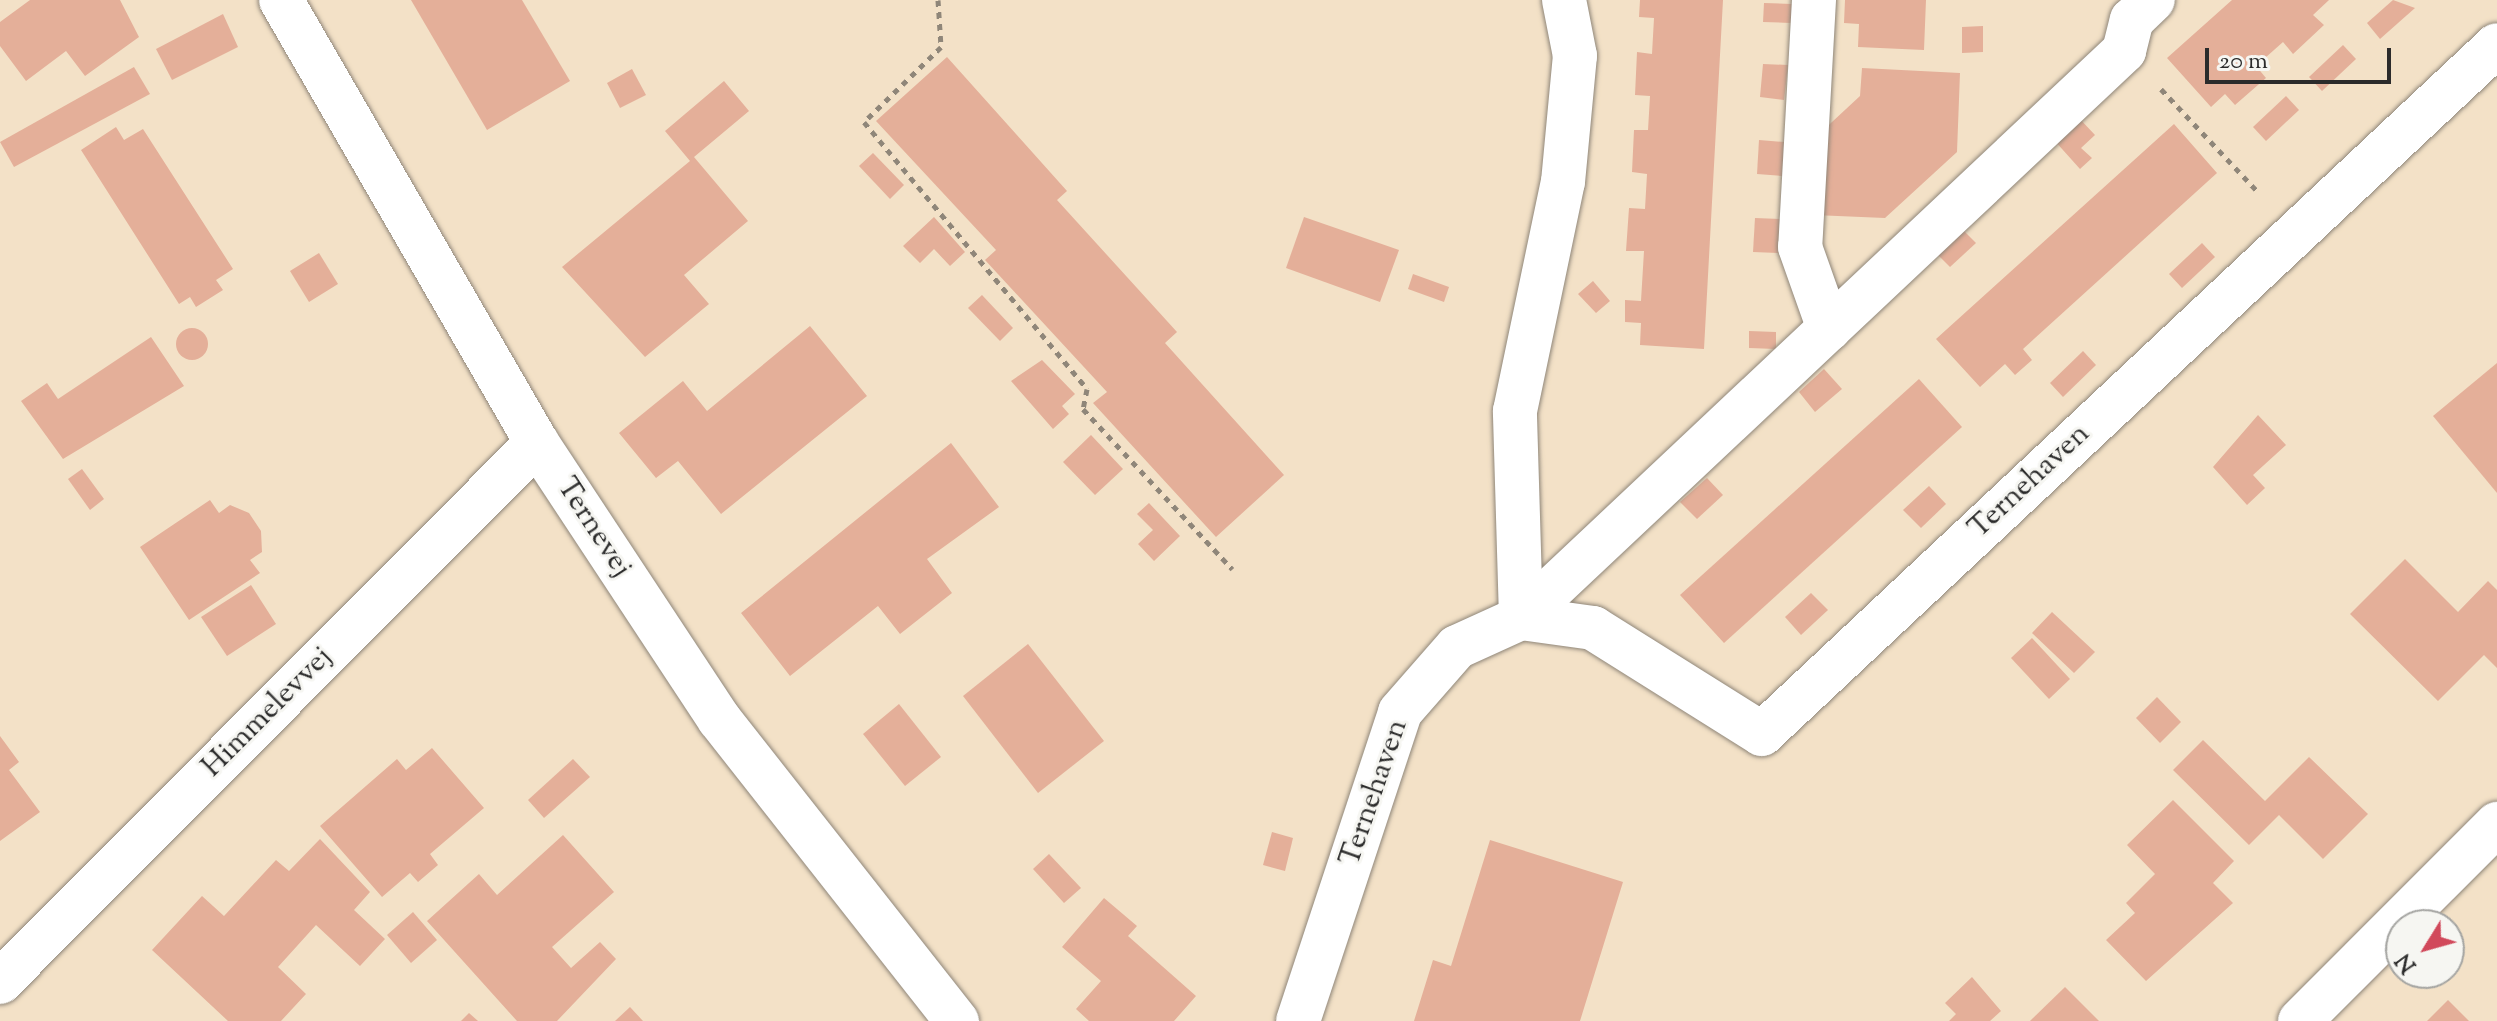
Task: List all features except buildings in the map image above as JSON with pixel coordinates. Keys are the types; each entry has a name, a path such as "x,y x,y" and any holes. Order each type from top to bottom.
{"street":[{"name":"Ternevej","path":"281,0 537,443 719,719 957,1021"},
{"path":"1521,618 1515,411 1563,182 1575,56 1564,0"},
{"path":"1814,0 1800,247 1829,329"},
{"name":"Ternehaven","path":"1298,1021 1400,712 1457,647 1521,618 2124,51 2132,20 2153,0"},
{"name":"Ternehaven","path":"1521,618 1593,628 1762,734 2497,45"},
{"name":"Himmelevvej","path":"0,982 537,443"},
{"path":"2300,1021 2497,824"}],"path":[{"path":"938,0 941,47 864,122 977,249 977,266 1087,389 1083,409 1232,569"},
{"path":"2124,51 2296,233"}]}
